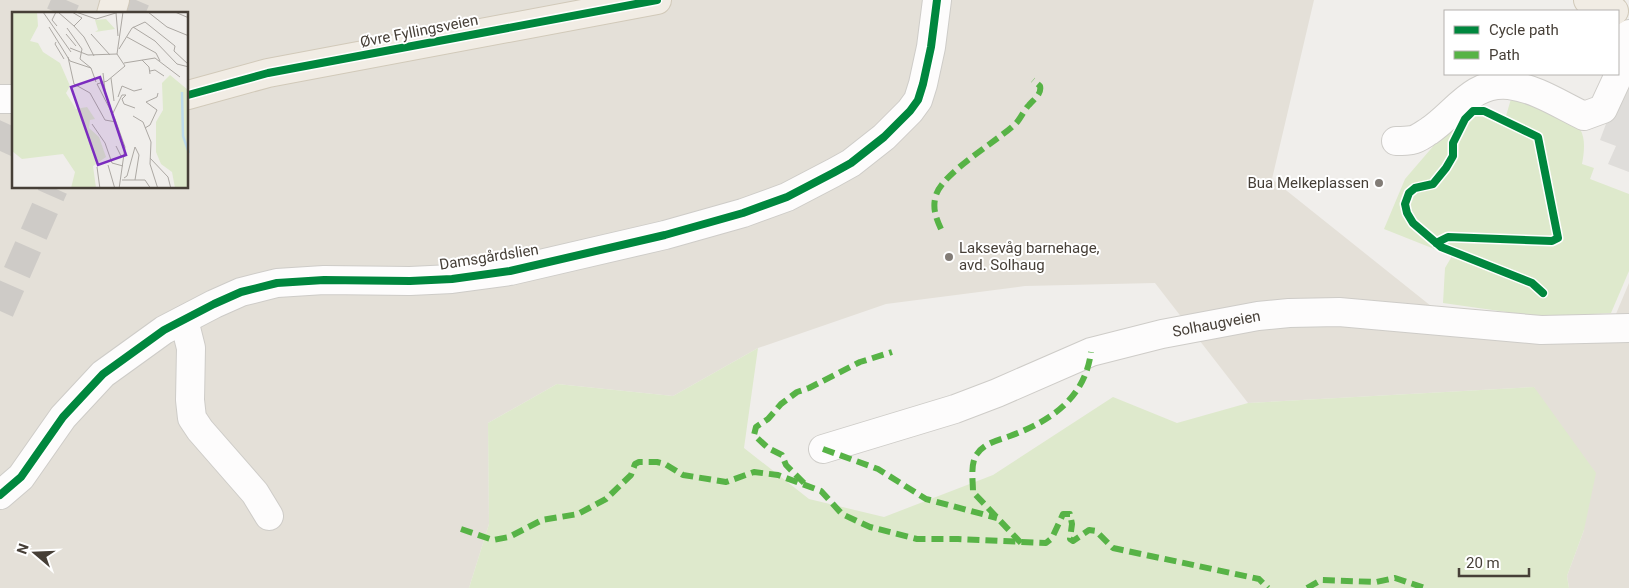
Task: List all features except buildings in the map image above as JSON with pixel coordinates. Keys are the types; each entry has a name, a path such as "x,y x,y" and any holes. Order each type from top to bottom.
{"main road":[{"name":"Øvre Fyllingsveien","path":"189,95 268,73 657,0"},
{"path":"1588,0 1611,10"}],"street":[{"name":"Damsgårdslien","path":"0,494 21,477 63,417 103,374 164,330 241,292 277,283 324,280 410,281 452,279 510,271 665,235 787,198 851,163 884,137 910,111 918,100 923,84 931,47 937,0"},
{"path":"1619,70 1629,34"},
{"path":"1396,141 1413,140 1426,134 1443,122 1461,101 1478,90 1492,86 1509,85 1530,90 1584,116 1603,109 1618,75"},
{"name":"Solhaugveien","path":"823,449 955,409 998,393 1091,352 1162,334 1258,316 1339,312 1541,330 1629,328"},
{"path":"184,320 191,348 190,400 192,418 200,430 255,493 269,516"}],"shaded area":[{"path":"0,0 1314,0 1272,179 1431,306 1541,321 1613,321 1629,283 1629,588 1569,588 1567,576 1584,530 1534,387 1248,403 1155,283 1025,286 886,304 758,348 673,396 557,384 488,423 489,524 469,588 0,588"},
{"path":"1626,70 1629,71 1629,172 1608,164 1616,146 1600,140"}],"green space":[{"path":"1513,92 1559,113 1575,123 1580,129 1584,142 1582,164 1594,168 1590,179 1629,194 1629,271 1611,313 1542,317 1443,303 1445,268 1452,256 1384,229 1405,179 1472,101 1506,116"},
{"path":"758,348 744,448 809,499 884,517 993,475 1113,397 1177,423 1248,403 1534,387 1596,473 1584,530 1567,576 1569,588 469,588 489,524 488,423 557,384 673,396"}],"tunnel":[{"path":"61,12 66,0"},
{"path":"131,12 136,0"},
{"path":"0,151 12,124"},
{"path":"0,311 54,189"}],"marked path":[{"path":"941,229 936,217 934,204 941,186 958,168 1018,121 1040,92 1040,86 1033,80"},
{"path":"804,483 786,465 782,455 768,448 754,435 756,427 768,419 781,404 797,392 809,388 860,362 892,352"},
{"path":"1021,543 973,492 973,462 980,450 988,445 1039,423 1064,406 1082,382 1091,352"},
{"path":"823,449 878,469 926,499 997,518"},
{"path":"461,529 493,540 509,537 542,520 578,514 606,499 631,475 635,464 639,462 657,462 665,464 683,475 726,482 754,472 778,475 821,491 842,514 870,527 917,539 1046,543 1052,538 1063,514 1070,514 1072,524 1070,539 1073,541 1089,530 1096,531 1113,548 1259,579 1268,588"},
{"path":"1307,588 1321,580 1376,582 1395,578 1425,588"}],"cycle path":[{"path":"189,95 268,73 657,0"},
{"path":"0,495 21,477 63,417 103,374 164,330 241,292 277,283 324,280 410,281 452,279 510,271 665,235 743,213 787,197 833,173 851,163 884,137 910,111 918,100 931,47 937,0"},
{"path":"1436,243 1448,237 1552,241 1558,238 1538,137 1484,111 1473,111 1465,119 1453,143 1453,156 1433,184 1415,188 1409,193 1405,204 1407,213 1413,223 1441,247 1532,283 1543,293"}],"place":[{"name":"Bua Melkeplassen","path":"1379,183"},
{"name":"Laksevåg barnehage, avd. Solhaug","path":"949,257"}]}
